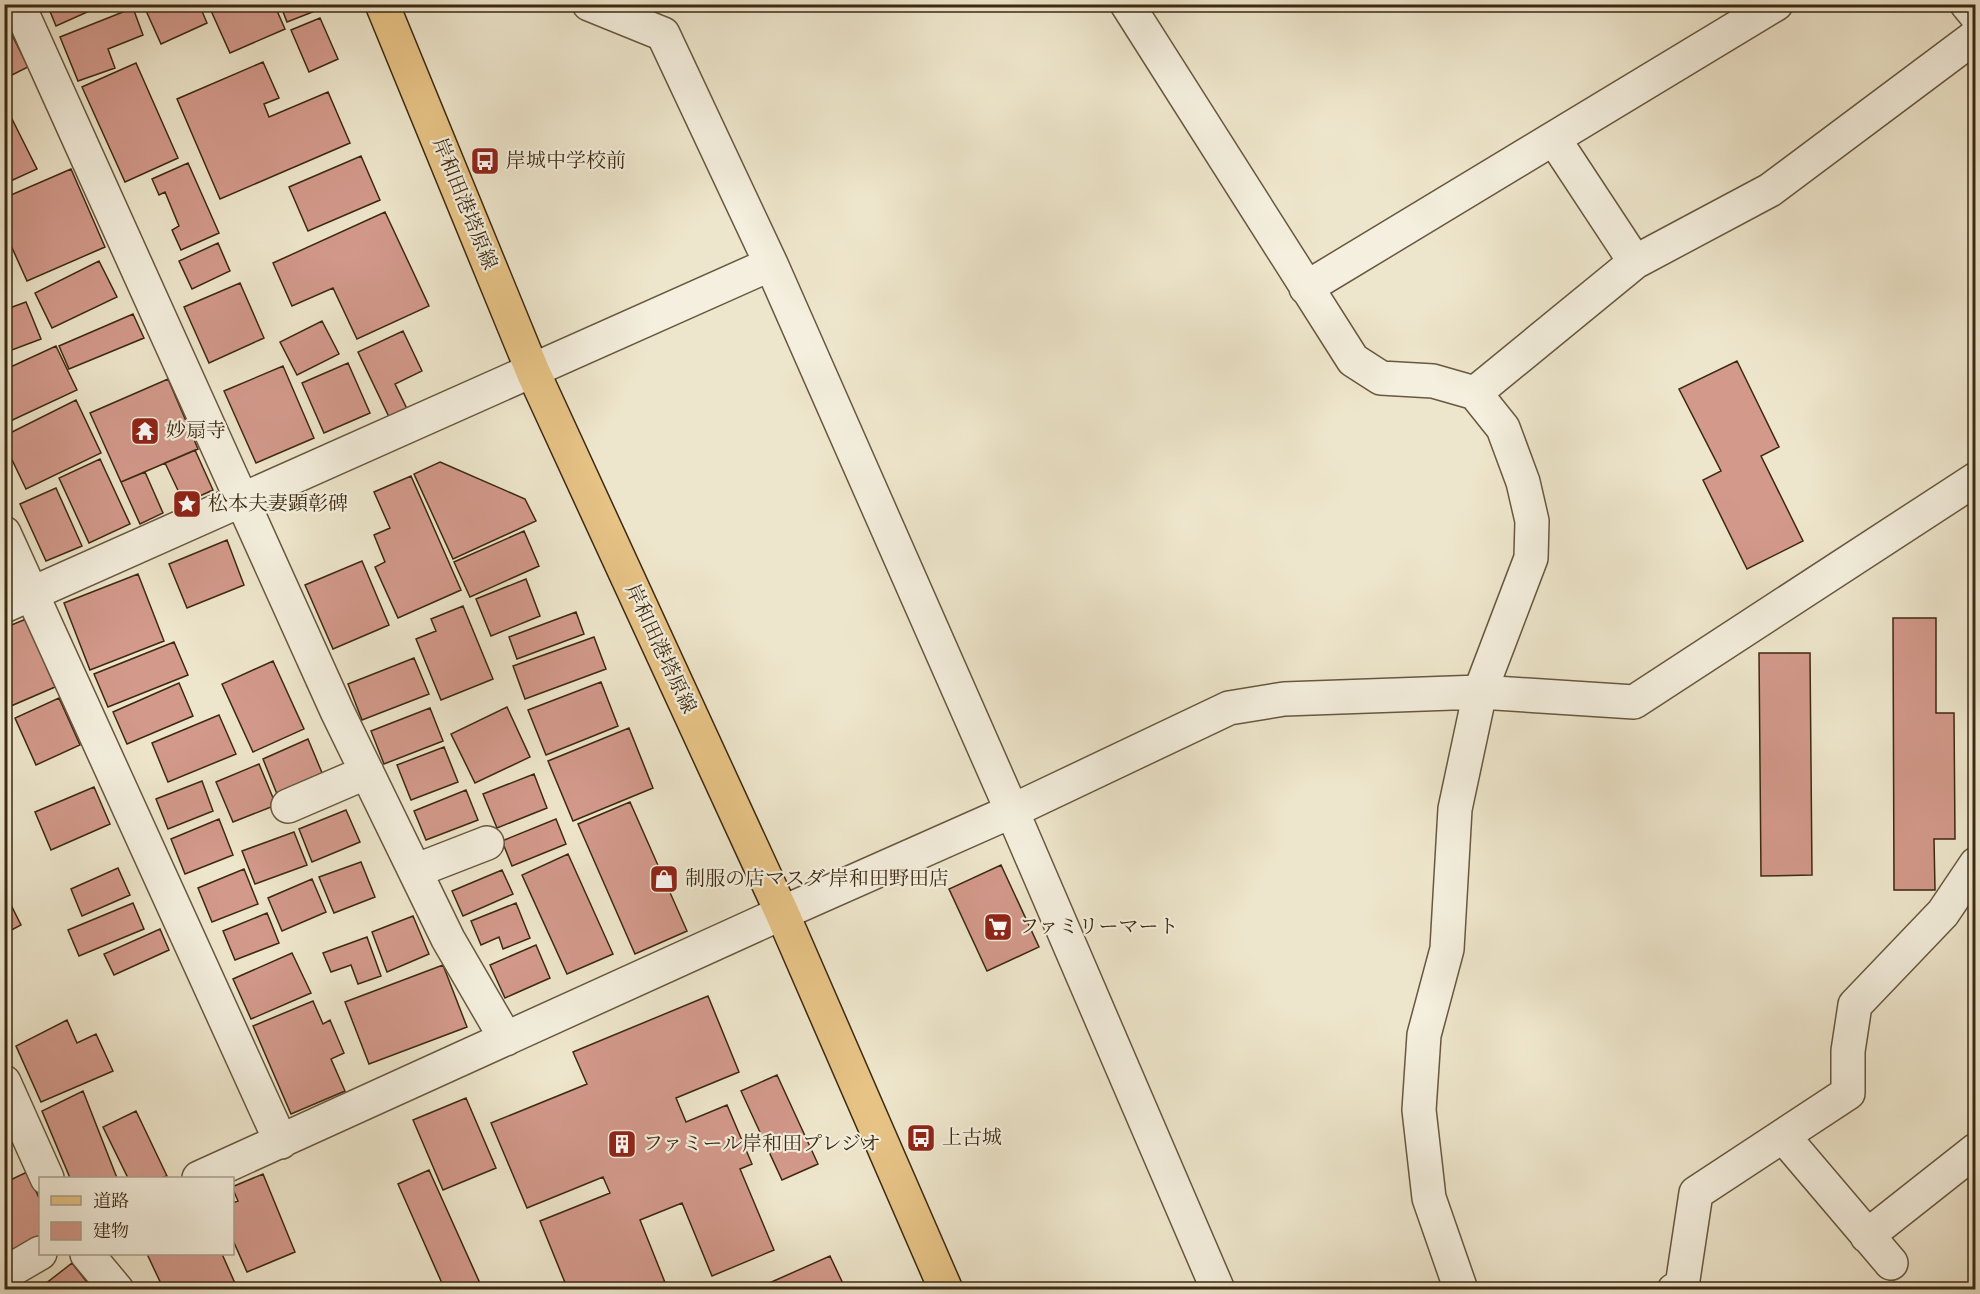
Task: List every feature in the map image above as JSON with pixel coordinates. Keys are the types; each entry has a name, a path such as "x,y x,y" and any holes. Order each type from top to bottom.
{"main road":[{"name":"岸和田港塔原線","path":"382,4 533,372 782,913 946,1290"}],"street":[{"path":"18,4 337,711 448,939 506,1039"},
{"path":"589,4 663,34 771,264 1012,811 1218,1290"},
{"path":"1306,288 1776,4"},
{"path":"1968,4 1976,15"},
{"path":"1131,6 1353,360 1381,378 1433,381 1474,393 1503,428 1523,482 1532,521 1531,558 1480,692 1455,809 1447,949 1424,1035 1419,1110 1429,1198 1461,1290"},
{"path":"1474,393 1635,262 1770,190 1976,36"},
{"path":"1554,139 1635,262"},
{"path":"18,600 771,264"},
{"path":"203,1177 782,913 1012,811 1229,708 1284,699 1480,692 1634,702 1976,479"},
{"path":"4,533 18,600 281,1142"},
{"path":"288,806 367,772"},
{"path":"415,871 487,843"},
{"path":"1674,1290 1682,1286 1696,1193 1848,1093 1848,1051 1855,1005 1943,913 1976,864"},
{"path":"4,1082 46,1177"},
{"path":"1783,1136 1891,1263"},
{"path":"1867,1236 1976,1150"},
{"path":"4,1274 39,1254"},
{"path":"88,1255 117,1290"}],"building":[{"path":"47,4 105,4 56,26"},
{"path":"143,4 199,4 207,23 161,44"},
{"path":"208,4 274,4 285,29 230,53"},
{"path":"280,4 313,4 315,11 287,22"},
{"path":"133,8 143,35 108,49 115,68 78,81 60,37"},
{"path":"320,18 338,59 309,72 291,30"},
{"path":"4,19 28,67 4,79"},
{"path":"263,62 279,98 264,104 269,117 328,92 350,143 220,199 177,99"},
{"path":"136,63 178,158 125,182 82,87"},
{"path":"4,103 37,169 4,184"},
{"path":"361,156 380,200 308,231 289,187"},
{"path":"188,163 219,233 181,250 172,230 179,226 165,192 159,195 152,179"},
{"path":"71,169 105,247 27,281 4,230 4,198"},
{"path":"385,212 429,306 357,339 333,288 292,306 273,263"},
{"path":"218,243 230,271 192,289 179,261"},
{"path":"99,261 117,297 52,328 35,293"},
{"path":"240,283 264,338 209,363 184,307"},
{"path":"26,302 41,339 4,353 4,310"},
{"path":"133,314 144,338 69,369 59,346"},
{"path":"322,321 339,354 297,375 280,342"},
{"path":"403,331 422,371 395,384 408,411 390,419 358,352"},
{"path":"56,346 77,390 6,423 4,370"},
{"path":"1737,361 1779,447 1761,456 1803,541 1747,569 1703,480 1721,471 1679,389"},
{"path":"348,363 370,413 324,433 302,383"},
{"path":"283,366 314,438 256,463 224,391"},
{"path":"168,379 198,449 121,482 90,413"},
{"path":"76,400 101,453 26,489 4,443 4,436"},
{"path":"195,450 213,490 184,503 165,463"},
{"path":"100,459 130,524 89,543 59,478"},
{"path":"440,462 525,499 536,521 453,559 414,474"},
{"path":"145,472 163,513 140,524 121,482"},
{"path":"411,476 461,590 398,618 375,567 385,562 374,535 390,528 374,492"},
{"path":"56,488 82,546 46,561 20,504"},
{"path":"524,531 539,566 470,597 454,562"},
{"path":"227,540 244,585 187,608 169,564"},
{"path":"362,561 389,625 333,649 305,585"},
{"path":"138,574 164,641 90,670 64,603"},
{"path":"526,579 540,616 491,636 476,599"},
{"path":"463,606 493,679 441,700 416,639 436,631 431,619"},
{"path":"576,612 584,634 517,659 509,637"},
{"path":"1893,618 1936,618 1936,713 1954,713 1955,839 1934,839 1935,890 1894,890"},
{"path":"26,619 55,687 4,709 4,665 8,664 4,656 4,628"},
{"path":"594,637 606,669 525,699 513,666"},
{"path":"174,642 188,675 108,707 94,674"},
{"path":"1759,653 1810,653 1812,875 1761,876"},
{"path":"414,658 429,694 362,720 348,684"},
{"path":"273,661 304,729 253,752 222,684"},
{"path":"601,682 618,726 546,755 528,710"},
{"path":"179,683 193,716 127,744 113,712"},
{"path":"59,698 80,745 36,765 15,718"},
{"path":"507,707 530,757 475,783 451,734"},
{"path":"430,708 443,741 384,764 371,731"},
{"path":"219,715 236,754 168,782 152,743"},
{"path":"629,728 653,788 573,821 548,761"},
{"path":"308,739 325,780 279,799 263,759"},
{"path":"444,747 458,782 411,800 397,765"},
{"path":"259,764 276,805 233,822 216,782"},
{"path":"534,774 547,808 497,828 483,794"},
{"path":"202,781 213,811 168,829 156,799"},
{"path":"94,787 110,824 51,850 35,812"},
{"path":"466,790 478,820 426,840 414,811"},
{"path":"630,802 687,931 635,954 578,824"},
{"path":"346,810 360,842 312,862 299,829"},
{"path":"219,819 233,855 185,874 171,839"},
{"path":"556,819 566,844 512,866 502,841"},
{"path":"294,832 307,865 255,884 242,851"},
{"path":"568,854 613,954 567,974 522,875"},
{"path":"361,862 375,897 334,913 319,877"},
{"name":"ファミリーマート","path":"1001,865 1039,947 987,971 949,889"},
{"path":"118,868 130,895 82,916 71,889"},
{"path":"244,869 258,904 212,922 198,888"},
{"path":"502,870 513,894 463,916 452,891"},
{"path":"312,879 326,912 282,931 268,898"},
{"path":"8,899 21,925 4,934 4,901"},
{"path":"133,903 144,929 79,956 68,930"},
{"path":"516,903 530,938 503,949 499,937 481,945 471,921"},
{"path":"267,913 279,943 235,960 223,931"},
{"path":"413,916 429,954 387,972 372,932"},
{"path":"160,929 169,950 114,975 104,954"},
{"path":"367,937 381,976 358,984 351,965 331,972 323,953"},
{"path":"536,945 550,978 505,998 490,965"},
{"path":"292,953 311,993 251,1019 233,979"},
{"path":"443,965 467,1027 369,1064 345,1002"},
{"name":"ファミール岸和田プレジオ","path":"708,996 739,1072 676,1098 686,1122 727,1105 752,1164 740,1169 774,1250 712,1276 682,1203 640,1220 668,1290 568,1290 540,1221 610,1193 603,1177 527,1208 491,1123 587,1084 573,1052"},
{"path":"313,1001 323,1024 330,1020 344,1053 331,1059 345,1091 291,1114 253,1026"},
{"path":"67,1020 77,1043 96,1034 113,1071 41,1102 16,1046"},
{"path":"777,1075 818,1164 782,1180 741,1091"},
{"path":"83,1091 117,1177 70,1177 42,1111"},
{"path":"466,1098 496,1168 443,1190 413,1120"},
{"path":"136,1111 167,1176 128,1177 103,1127"},
{"path":"429,1170 483,1290 445,1290 398,1184"},
{"path":"27,1172 39,1198 39,1238 4,1255 4,1183"},
{"path":"263,1174 295,1252 247,1272 234,1243 234,1202 238,1201 234,1186"},
{"path":"147,1255 222,1255 238,1290 164,1290"},
{"path":"830,1256 846,1290 769,1290 767,1284"},
{"path":"72,1263 90,1286 85,1290 41,1290 40,1288"}],"place":[{"name":"岸城中学校前","path":"485,161"},
{"name":"妙扇寺","path":"145,431"},
{"name":"松本夫妻顕彰碑","path":"187,504"},
{"name":"制服の店マスダ 岸和田野田店","path":"664,879"},
{"name":"ファミリーマート","path":"998,927"},
{"name":"上古城","path":"921,1138"},
{"name":"ファミール岸和田プレジオ","path":"622,1144"}]}
